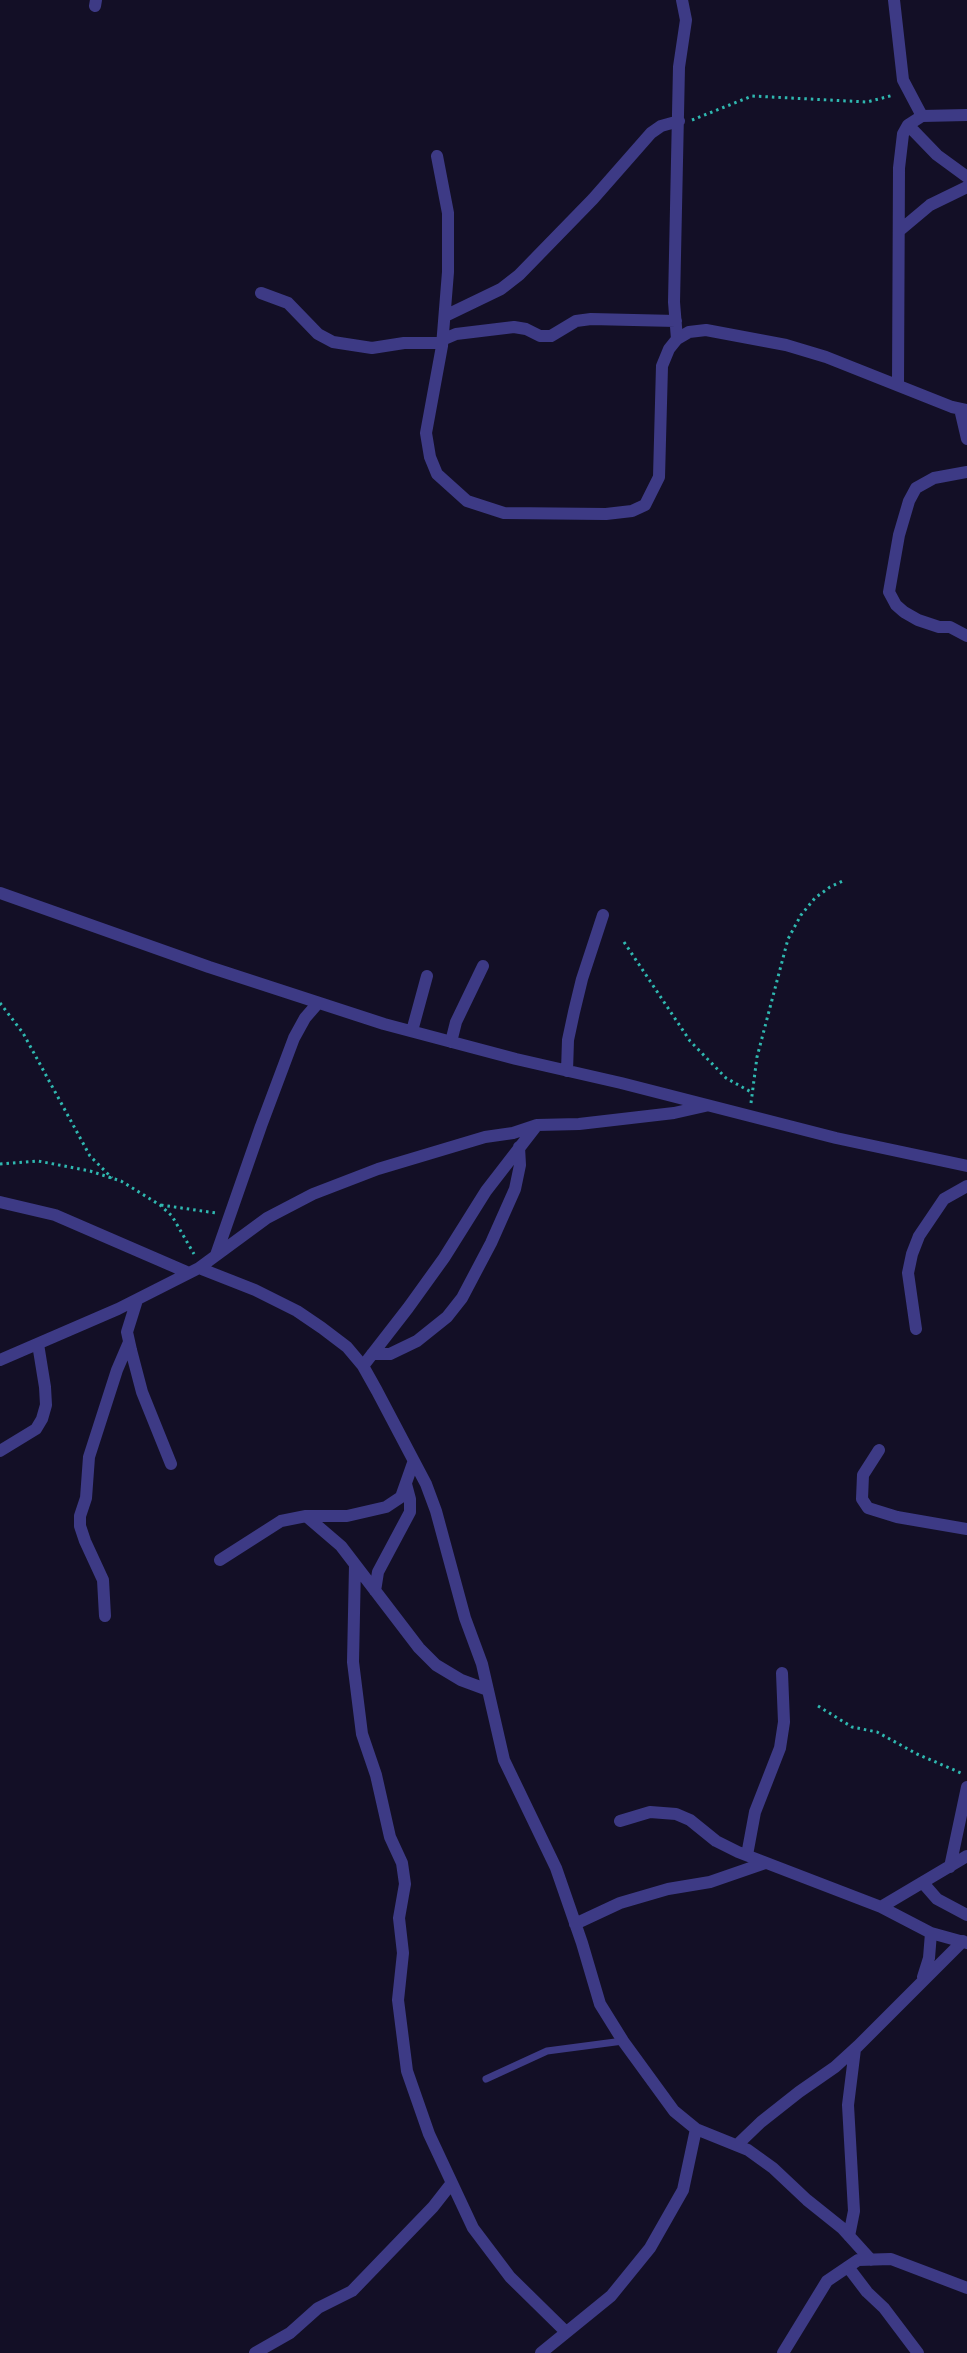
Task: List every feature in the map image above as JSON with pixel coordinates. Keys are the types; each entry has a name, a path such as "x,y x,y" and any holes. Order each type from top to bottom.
{"street":[{"path":"677,339 674,302 679,67 686,20 682,0"},
{"path":"894,0 903,80 922,116"},
{"path":"898,385 899,168 903,134 908,125 922,116 967,115"},
{"path":"444,316 501,289 519,275 593,199 651,133 661,126 679,123"},
{"path":"908,125 937,156 967,177"},
{"path":"437,156 448,213 448,272 442,341 426,433 430,457 437,474 467,501 504,513 606,514 632,511 645,505 659,477 662,366 668,349 677,339 689,332 706,330 786,345 826,357 964,410 967,439"},
{"path":"899,231 930,205 967,188"},
{"path":"260,293 288,302 298,310 318,334 333,342 372,348 404,343 442,341 456,334 514,327 526,329 540,336 551,336 576,322 591,319 676,321"},
{"path":"967,472 934,478 916,488 909,501 899,535 889,592 896,605 918,620 939,627 950,627 967,636"},
{"path":"0,893 318,1003 412,1031 898,1152 967,1166"},
{"path":"567,1071 568,1040 578,995 604,915"},
{"path":"451,1042 456,1022 483,966"},
{"path":"412,1031 427,976"},
{"path":"216,1255 294,1038 305,1018 318,1003"},
{"path":"0,1360 136,1300 196,1269 267,1218 314,1194 424,1155 537,1125 579,1124 674,1113 709,1105"},
{"path":"363,1366 444,1258 486,1191 537,1125"},
{"path":"372,1354 390,1354 417,1341 448,1317 462,1298 491,1243 516,1189 520,1165 519,1147"},
{"path":"916,1329 908,1272 912,1254 919,1236 944,1199 967,1186"},
{"path":"0,1202 55,1214 255,1290 297,1311 347,1347 363,1366 413,1463 426,1484 436,1511 464,1618 482,1664 504,1760 556,1868 576,1924 600,2004 623,2041 674,2110 696,2129 748,2150 773,2168 849,2236 871,2260"},
{"path":"136,1300 127,1332 129,1342 142,1392 171,1464"},
{"path":"105,1616 103,1580 83,1534 80,1516 86,1498 89,1457 117,1370 129,1342"},
{"path":"0,1451 36,1429 42,1419 46,1405 38,1344"},
{"path":"879,1450 863,1475 862,1499 868,1508 897,1517 967,1529"},
{"path":"220,1560 281,1521 306,1516 347,1516 386,1507 401,1497 413,1463"},
{"path":"375,1590 378,1572 410,1512 410,1498 406,1484"},
{"path":"306,1516 341,1546 436,1665 461,1680 488,1690"},
{"path":"355,1565 353,1662 362,1734 376,1776 390,1837 402,1863 405,1884 399,1918 403,1953 398,2000 407,2071 429,2134 473,2228 510,2277 566,2332"},
{"path":"747,1855 755,1812 780,1748 784,1722 782,1673"},
{"path":"950,1866 967,1787"},
{"path":"620,1821 650,1812 676,1814 690,1820 716,1841 764,1863 881,1907 932,1933 965,1942"},
{"path":"881,1907 967,1856"},
{"path":"576,1924 620,1903 668,1889 710,1882 764,1863"},
{"path":"923,1883 937,1899 967,1915"},
{"path":"922,1980 932,1933"},
{"path":"737,2146 761,2122 855,2049 922,1980 965,1942"},
{"path":"849,2236 854,2211 848,2105 855,2049"},
{"path":"541,2353 611,2296 650,2248 683,2190 696,2129"},
{"path":"255,2353 290,2333 318,2308 352,2291 433,2207 451,2184"},
{"path":"783,2353 827,2280 858,2260 890,2259 967,2288"},
{"path":"848,2267 884,2308 918,2353"}],"lane":[{"path":"486,2079 547,2051 623,2041"}],"path":[{"path":"679,123 752,96 868,102 887,98 908,90"},
{"path":"751,1116 751,1092 757,1057 788,939 801,915 815,898 830,887 845,880"},
{"path":"624,942 690,1040 726,1078 751,1092"},
{"path":"0,1003 23,1033 90,1156 113,1179"},
{"path":"0,1164 38,1162 90,1171 142,1192 172,1216 196,1269"},
{"path":"160,1205 231,1215"},
{"path":"818,1706 852,1727 878,1732 917,1754 967,1776"}]}
